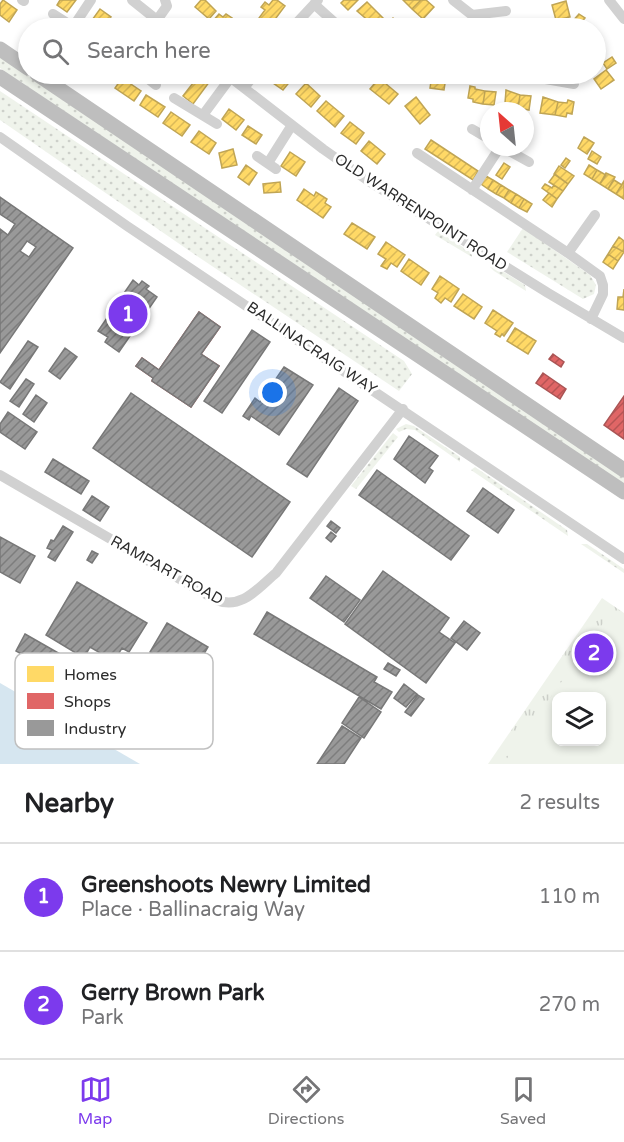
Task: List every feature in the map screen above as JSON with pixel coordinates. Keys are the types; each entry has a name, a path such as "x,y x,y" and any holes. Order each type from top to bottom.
{"highway":[{"path":"0,49 18,61"},
{"path":"0,76 624,492"},
{"path":"52,84 624,470"}],"street":[{"path":"80,18 92,0"},
{"path":"132,0 154,18"},
{"path":"158,18 167,6 165,0"},
{"path":"453,0 477,18"},
{"path":"609,0 624,19"},
{"path":"301,18 316,2 330,18"},
{"path":"474,15 506,11"},
{"path":"53,14 59,18"},
{"path":"203,115 222,84"},
{"name":"OLD WARRENPOINT ROAD","path":"239,84 370,182 624,338"},
{"path":"244,88 247,84"},
{"path":"174,98 217,124"},
{"path":"257,156 272,166 292,125"},
{"path":"472,129 480,134"},
{"name":"BALLINACRAIG WAY","path":"0,137 127,226 624,559"},
{"path":"417,153 600,276 603,294 591,319"},
{"path":"472,190 495,156"},
{"path":"518,156 529,162"},
{"path":"568,253 595,215"},
{"name":"RAMPART ROAD","path":"0,475 216,600 227,604 238,602 252,594 276,573 403,409"}],"green space":[{"path":"0,57 18,69 18,80 0,68"},
{"path":"24,84 40,84 624,476 624,487"},
{"path":"0,91 404,361 412,374 399,391 194,254 0,120"},
{"path":"523,228 590,275 596,285 594,294 583,299 507,252"},
{"path":"438,231 472,253 472,257 435,235"},
{"path":"494,266 525,285 526,291 490,267"},
{"path":"406,424 414,426 460,457 460,462 415,430 406,429 399,432 396,429"},
{"path":"393,433 398,437 356,489 351,486"},
{"path":"475,467 567,530 568,536 471,470"},
{"path":"581,544 587,544 624,569 624,573"},
{"path":"602,598 624,613 624,764 488,764"},
{"path":"609,615 624,625 624,764 503,764 552,695 552,746 606,746 606,692 554,692"}],"shaded area":[{"path":"0,683 15,692 15,749 114,749 140,764 0,764"}],"building: Homes":[{"path":"3,0 17,10 9,22 0,15 0,4"},
{"path":"60,0 76,0 67,12 57,5"},
{"path":"201,0 205,0 216,11 208,18 195,7"},
{"path":"273,0 277,0 285,6 276,18 259,18 265,10 261,7 265,2 269,5"},
{"path":"344,0 358,0 348,10 341,3"},
{"path":"403,0 421,0 412,9"},
{"path":"421,0 426,0 434,7 424,18 412,9"},
{"path":"566,1 570,17 555,18 552,5"},
{"path":"367,2 383,18 365,18 357,11"},
{"path":"100,9 111,17 110,18 94,18"},
{"path":"219,14 223,17 226,14 232,18 216,18"},
{"path":"612,57 616,63 607,69 606,61"},
{"path":"606,70 614,80 601,89 598,84 606,84"},
{"path":"118,84 131,84 141,91 134,101 115,88"},
{"path":"192,84 208,84 193,104 183,96"},
{"path":"274,84 288,84 283,90"},
{"path":"307,84 320,96 311,107 296,94"},
{"path":"374,84 386,84 398,94 389,104 370,89"},
{"path":"431,84 445,84 444,90 430,88"},
{"path":"470,86 485,91 483,102 480,103 468,98"},
{"path":"506,90 520,95 519,102 505,102"},
{"path":"485,91 496,92 494,102 483,102"},
{"path":"146,95 165,107 158,117 140,105"},
{"path":"520,95 531,96 530,102 519,102"},
{"path":"416,97 430,115 420,124 405,106"},
{"path":"543,97 558,102 555,115 540,113"},
{"path":"568,100 574,102 572,114 567,113 566,117 555,115 558,102 567,103"},
{"path":"326,101 344,116 335,127 317,111"},
{"path":"229,109 244,120 236,130 222,119"},
{"path":"171,112 190,125 182,136 163,123"},
{"path":"350,122 364,133 356,144 341,133"},
{"path":"248,126 262,135 256,144 242,135"},
{"path":"199,131 216,143 209,154 191,142"},
{"path":"584,137 594,143 587,154 578,148"},
{"path":"431,140 478,171 473,180 425,149"},
{"path":"369,141 385,154 377,164 361,151"},
{"path":"233,149 237,165 222,168 219,153"},
{"path":"592,151 601,157 597,164 588,159"},
{"path":"290,152 305,162 296,176 281,166"},
{"path":"566,158 570,161 565,168 561,165"},
{"path":"504,163 510,167 502,179 496,175"},
{"path":"246,165 257,173 249,185 238,177"},
{"path":"589,165 597,170 592,179 584,174"},
{"path":"559,166 574,176 568,184 554,174"},
{"path":"597,170 606,175 600,184 592,179"},
{"path":"606,173 615,177 608,189 600,184"},
{"path":"555,174 568,184 563,191 549,182"},
{"path":"486,176 493,180 488,189 481,184"},
{"path":"493,180 501,185 496,194 488,189"},
{"path":"614,180 622,185 616,194 608,189"},
{"path":"624,181 624,199 616,194"},
{"path":"280,182 281,192 264,193 263,184"},
{"path":"545,184 552,188 554,185 563,191 557,199 542,188"},
{"path":"501,185 509,190 504,198 496,194"},
{"path":"304,189 314,196 316,192 327,199 325,203 331,207 323,218 297,200"},
{"path":"509,190 516,194 511,203 504,198"},
{"path":"549,193 557,199 552,207 543,200"},
{"path":"516,194 524,199 519,208 511,203"},
{"path":"524,199 532,204 527,212 519,208"},
{"path":"352,223 375,237 367,249 344,234"},
{"path":"619,237 624,241 624,252 613,246"},
{"path":"386,242 405,255 397,267 391,263 387,269 381,266 386,259 378,254"},
{"path":"613,246 624,252 618,261 608,254"},
{"path":"608,254 618,261 613,269 603,262"},
{"path":"409,259 429,273 421,285 401,271"},
{"path":"440,276 459,289 451,302 445,298 441,303 435,298 438,293 432,289"},
{"path":"624,289 624,310 617,309 618,297 623,297"},
{"path":"463,294 482,307 474,319 454,306"},
{"path":"493,310 513,323 504,336 502,334 500,337 495,334 497,331 485,323"},
{"path":"515,328 536,341 528,354 507,341"}],"building: Shops":[{"path":"199,312 220,327 201,354 219,366 191,407 152,381 153,378 136,366 142,358 159,370"},
{"path":"553,354 564,362 561,367 549,359"},
{"path":"543,373 566,389 560,399 536,383"},
{"path":"624,396 624,439 604,425"}],"building: Industry":[{"path":"0,197 73,248 0,353 0,229 8,235 15,224 0,214","holes":["27,241 36,247 29,257 20,251"]},
{"path":"133,280 139,285 142,281 149,286 146,289 157,297 119,352 105,342 108,337 98,331"},
{"path":"199,312 220,327 201,354 219,366 191,407 152,381 153,378 136,366 142,358 159,370"},
{"path":"252,330 270,342 222,413 204,401"},
{"path":"28,341 38,347 10,389 0,382"},
{"path":"65,348 77,357 60,379 49,371"},
{"path":"284,367 313,385 279,435 251,416 249,420 243,416 255,398 260,402"},
{"path":"26,379 34,384 19,407 10,401"},
{"path":"339,388 358,401 307,477 287,464"},
{"path":"131,393 290,502 252,557 93,448"},
{"path":"36,395 47,403 34,422 23,414"},
{"path":"8,412 37,432 25,449 0,432 0,424"},
{"path":"409,436 438,456 429,468 433,471 425,483 394,459"},
{"path":"53,459 89,481 81,494 45,472"},
{"path":"377,470 469,536 451,560 359,495"},
{"path":"483,488 514,510 498,533 467,511"},
{"path":"92,496 109,507 100,521 83,510"},
{"path":"331,521 340,528 336,533 327,526"},
{"path":"63,526 73,532 55,561 48,557 52,550 47,548"},
{"path":"331,532 336,536 331,542 326,538"},
{"path":"0,537 35,556 20,583 0,572"},
{"path":"92,551 98,554 92,563 87,560"},
{"path":"383,571 449,618 439,632 455,643 426,683 345,624"},
{"path":"326,576 360,600 344,622 310,598"},
{"path":"77,582 147,623 129,652 122,648 119,653 100,653 90,647 87,653 76,653 46,635"},
{"path":"267,612 377,677 374,682 392,692 381,709 254,634"},
{"path":"464,621 480,633 467,650 451,638"},
{"path":"167,623 208,647 204,653 150,652"},
{"path":"25,634 58,653 20,653 16,651"},
{"path":"388,663 400,670 396,676 384,669"},
{"path":"404,684 417,694 406,707 394,698"},
{"path":"418,695 424,699 411,716 405,712"},
{"path":"359,697 381,712 364,738 342,723"},
{"path":"342,726 361,738 344,764 317,764"}],"place":[{"name":"Greenshoots Newry Limited","path":"128,314"},
{"name":"Gerry Brown Park","path":"594,653"}]}
